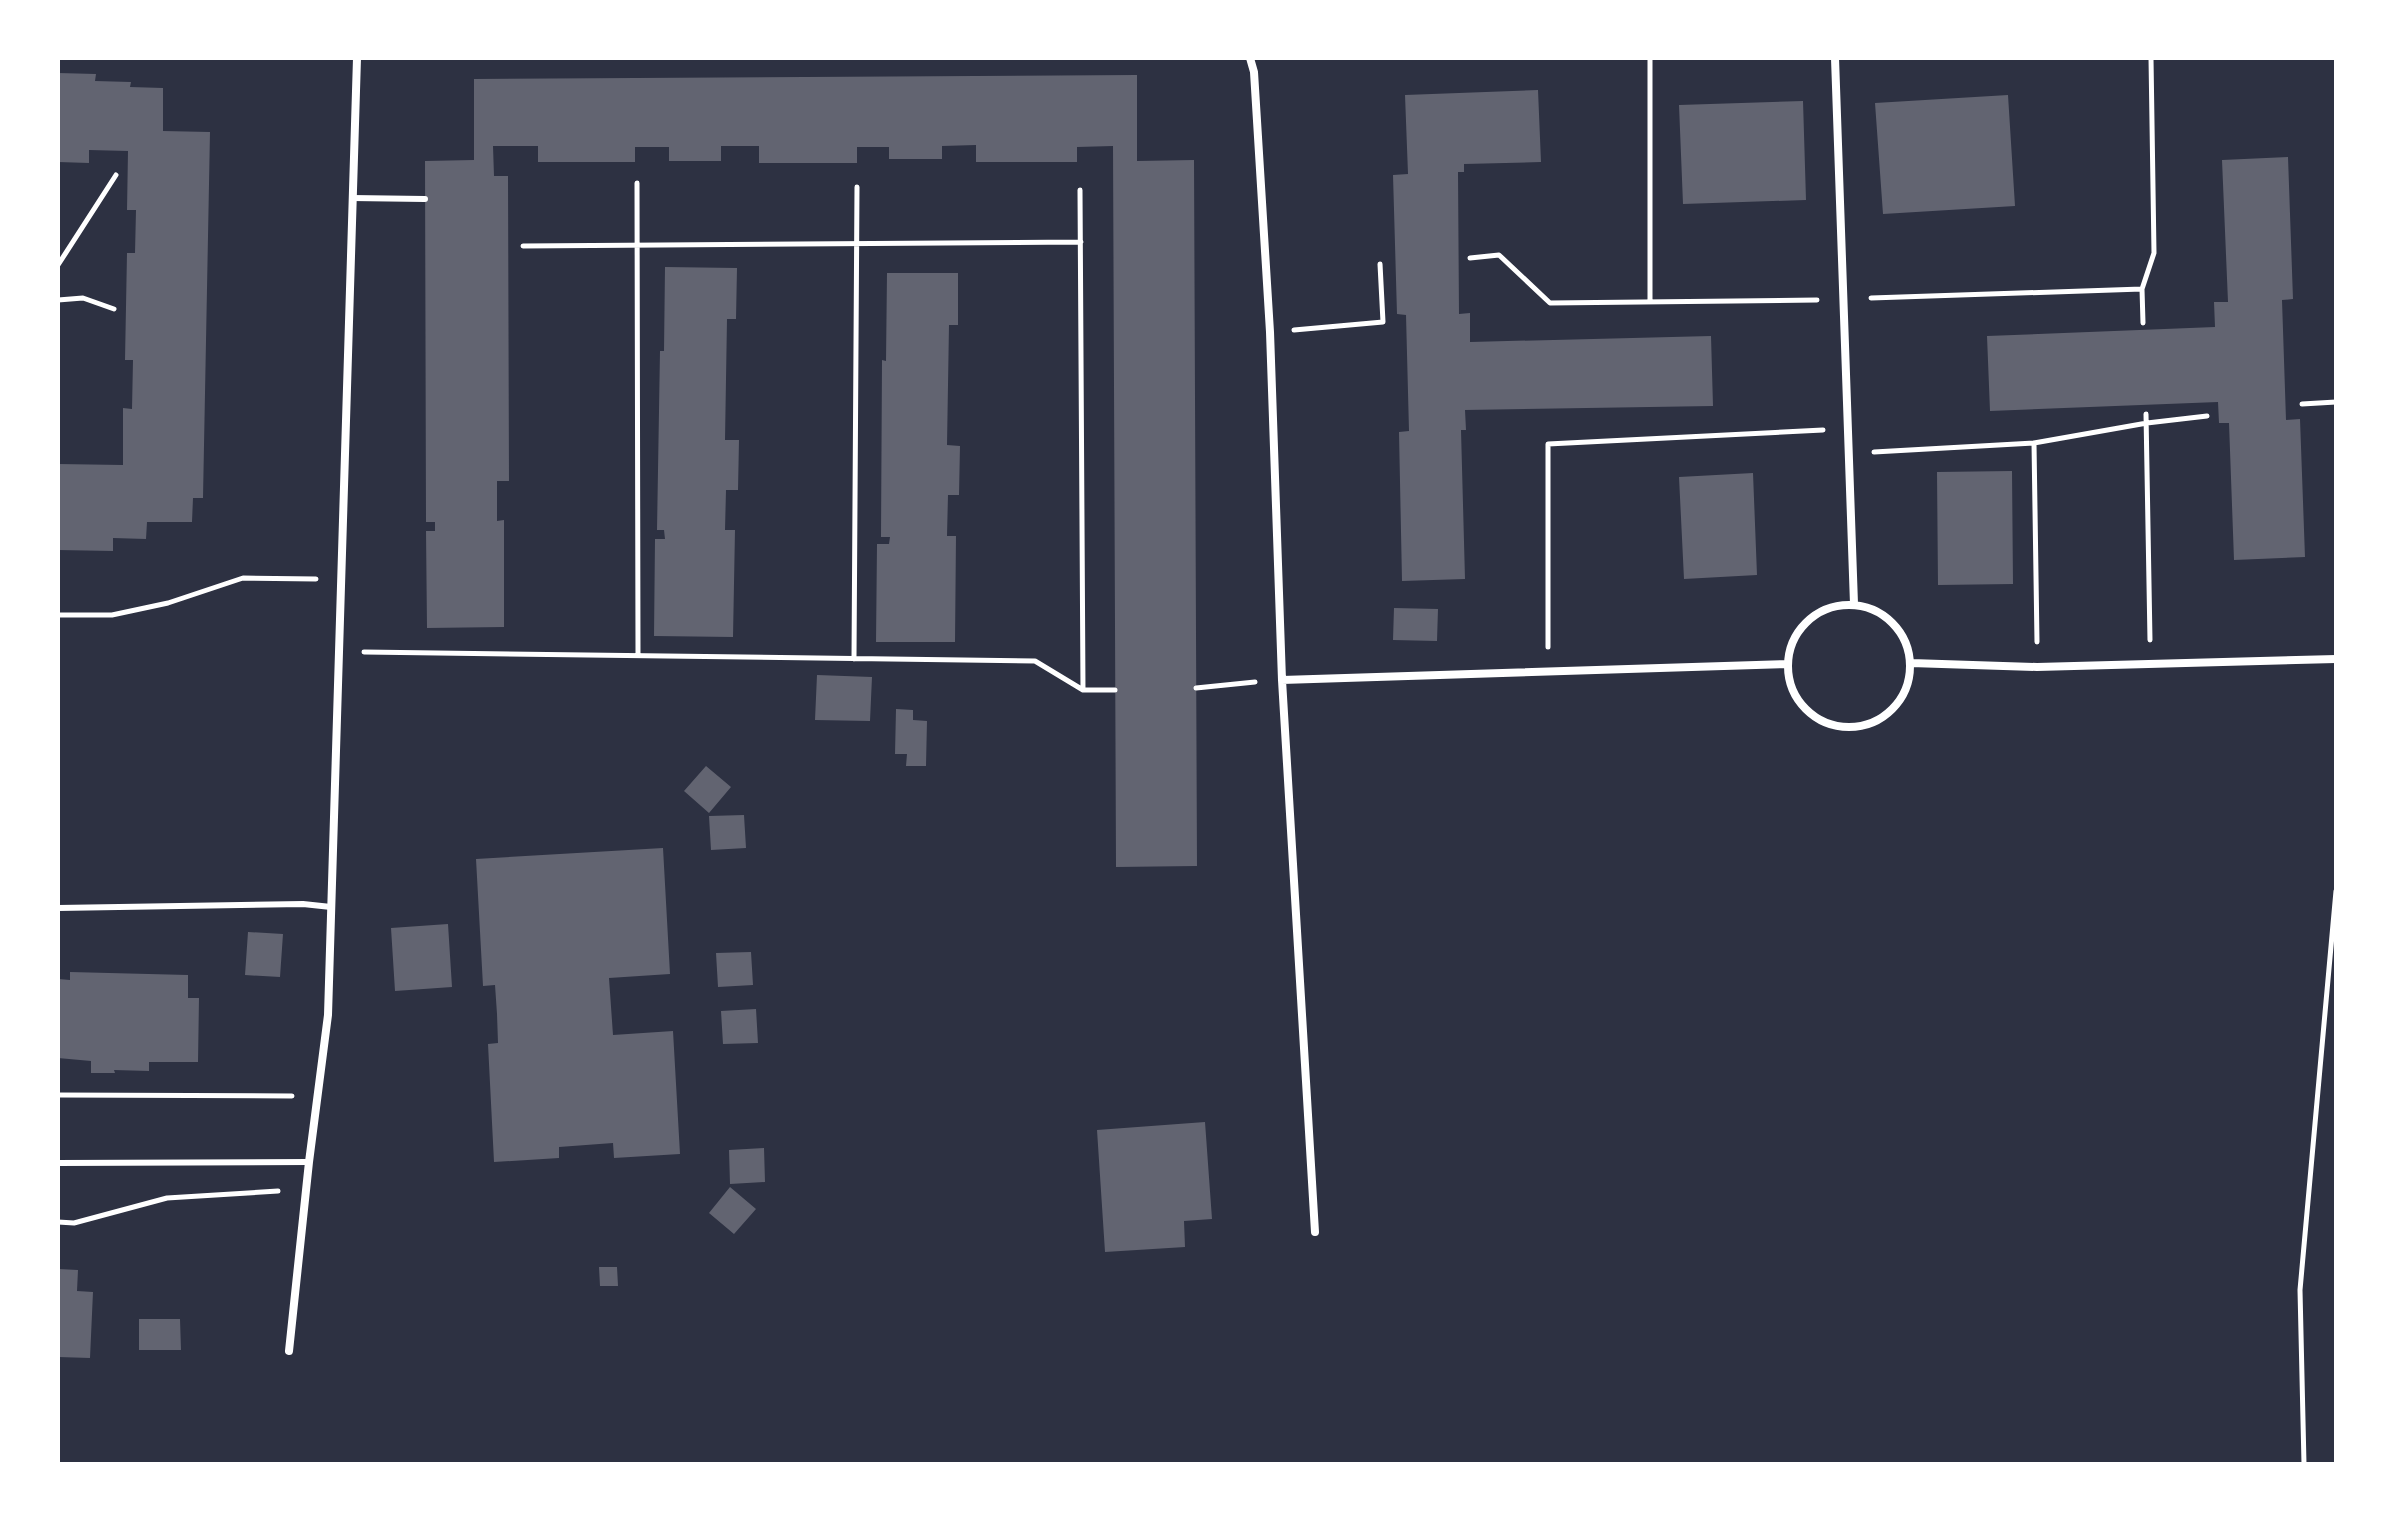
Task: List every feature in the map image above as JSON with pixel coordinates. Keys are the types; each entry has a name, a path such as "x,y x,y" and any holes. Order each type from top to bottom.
{"street":[{"path":"289,1351 328,1015 357,58"},
{"path":"1250,58 1254,72 1270,332 1282,680 1315,1232"},
{"path":"1835,58 1854,604"},
{"path":"1854,604 1882,613 1904,636 1911,663 1905,693 1883,717 1852,728 1816,718 1792,692 1787,664 1798,630 1822,610 1854,604"},
{"path":"1911,663 2037,667 2336,659"},
{"path":"1282,680 1787,664"}],"lane":[{"path":"352,198 425,199"},
{"path":"58,908 303,904 331,907"},
{"path":"58,1163 309,1162"}],"path":[{"path":"1650,58 1650,302"},
{"path":"2143,323 2142,289 2154,253 2151,58"},
{"path":"58,265 116,175"},
{"path":"637,183 638,655"},
{"path":"854,659 857,187"},
{"path":"1080,190 1083,690"},
{"path":"523,246 1081,242"},
{"path":"1470,258 1499,255 1550,303 1844,299 2142,289"},
{"path":"1270,332 1383,322 1380,264"},
{"path":"58,300 83,298 114,309"},
{"path":"2302,404 2336,402"},
{"path":"2146,414 2151,665"},
{"path":"1849,453 2034,443 2207,416"},
{"path":"1548,671 1548,444 1848,429"},
{"path":"2034,443 2037,667"},
{"path":"58,615 112,615 168,603 243,578 341,579"},
{"path":"339,652 1035,661 1083,690 1115,690"},
{"path":"1196,688 1282,680"},
{"path":"2304,1464 2300,1290 2336,891"},
{"path":"58,1095 317,1096"},
{"path":"58,1222 74,1223 167,1198 306,1189"}],"building":[{"path":"58,73 96,74 95,81 131,82 130,87 163,88 163,131 210,132 203,498 193,498 192,522 147,522 146,539 113,538 113,551 58,550 58,464 123,465 123,408 132,409 133,360 125,360 127,253 135,253 136,210 127,210 128,151 89,150 89,163 58,162"},
{"path":"1137,75 1137,161 1194,160 1197,866 1116,867 1113,146 1077,147 1077,162 976,162 976,145 942,146 942,159 889,159 889,147 857,147 857,163 759,163 759,146 721,146 721,161 669,161 669,147 635,147 635,162 538,162 538,146 493,146 494,176 508,176 509,481 497,481 497,521 504,520 504,627 427,628 426,531 435,531 435,522 426,522 425,161 474,160 474,79"},
{"path":"1538,90 1541,162 1464,164 1464,172 1458,172 1459,314 1470,313 1470,342 1711,336 1713,406 1465,410 1466,430 1461,430 1465,579 1402,581 1399,432 1409,431 1406,315 1397,314 1393,175 1408,174 1405,95"},
{"path":"2008,95 2015,206 1883,214 1875,103"},
{"path":"1803,101 1806,200 1683,204 1679,105"},
{"path":"2288,157 2293,299 2282,300 2286,420 2300,419 2305,557 2234,560 2229,423 2219,423 2218,402 1990,411 1987,336 2215,327 2214,302 2228,302 2222,160"},
{"path":"665,267 737,268 736,319 727,319 725,440 739,440 738,490 726,490 725,530 735,530 733,637 654,636 655,539 665,539 664,530 657,530 660,351 664,351"},
{"path":"887,273 958,273 958,325 949,325 947,445 960,446 959,495 948,495 947,536 956,536 955,642 876,642 877,544 889,544 890,537 881,537 882,360 886,361"},
{"path":"2012,471 2013,584 1938,585 1937,472"},
{"path":"1753,473 1757,575 1684,579 1679,477"},
{"path":"1394,608 1438,609 1437,641 1393,640"},
{"path":"817,675 872,677 870,721 815,720"},
{"path":"896,709 913,710 913,720 927,721 926,766 906,766 907,754 895,754"},
{"path":"706,766 731,787 709,813 684,791"},
{"path":"744,815 746,848 711,850 709,816"},
{"path":"663,848 670,974 609,978 613,1035 673,1031 680,1154 614,1158 613,1143 559,1147 559,1158 494,1162 488,1044 498,1043 497,1014 495,985 483,986 476,859"},
{"path":"448,924 452,987 395,991 391,928"},
{"path":"248,932 283,934 280,977 245,975"},
{"path":"751,952 753,985 718,987 716,953"},
{"path":"70,972 188,975 188,998 199,998 198,1062 149,1062 149,1071 91,1073 91,1061 58,1058 58,979 70,980"},
{"path":"756,1009 758,1043 723,1044 721,1011"},
{"path":"1205,1122 1212,1219 1184,1221 1185,1247 1105,1252 1097,1130"},
{"path":"764,1148 765,1182 730,1184 729,1150"},
{"path":"730,1187 756,1209 734,1234 709,1213"},
{"path":"599,1267 617,1267 618,1286 600,1286"},
{"path":"58,1269 78,1270 77,1291 93,1292 90,1358 58,1357"},
{"path":"139,1319 180,1319 181,1350 139,1350"}]}
